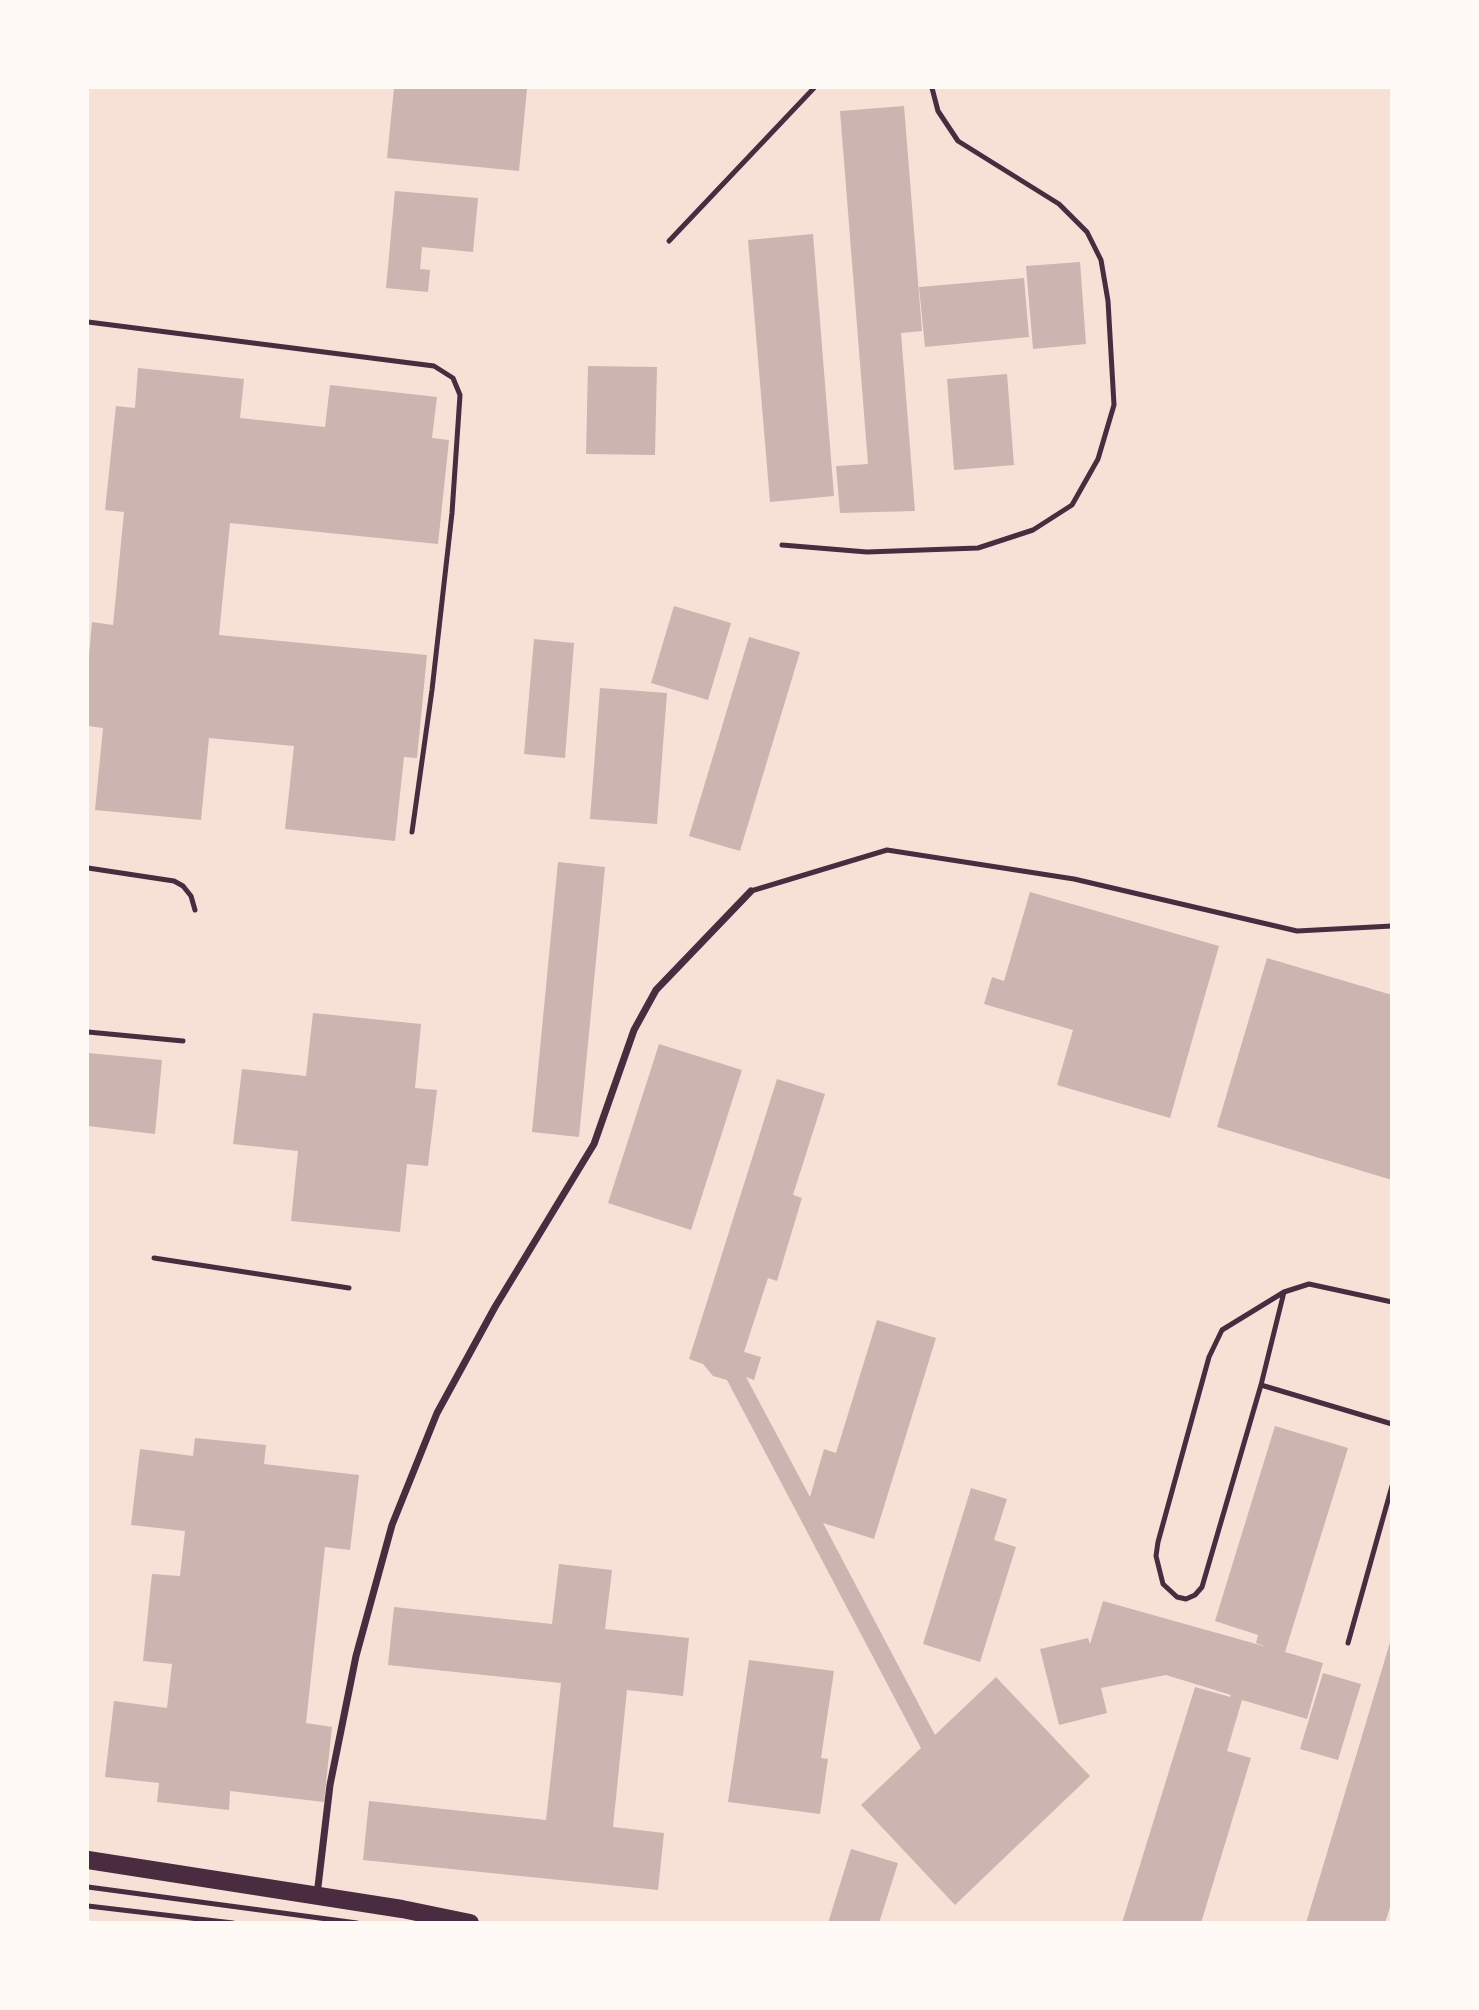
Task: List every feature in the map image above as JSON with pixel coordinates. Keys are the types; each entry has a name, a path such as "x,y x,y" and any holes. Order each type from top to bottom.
{"main road":[{"path":"88,1860 470,1923"}],"street":[{"path":"317,1896 330,1785 356,1656 392,1525 437,1413 495,1307 594,1144 634,1030 656,990 751,891"}],"lane":[{"path":"669,241 814,88"},
{"path":"782,545 867,552 978,548 1033,530 1072,505 1098,459 1114,405 1111,327 1101,260 1087,232 1059,204 958,141 938,111 932,88"},
{"path":"88,322 434,366 453,378 460,395 452,513 432,690 412,832"},
{"path":"751,891 887,850 1074,879 1297,931 1391,926"},
{"path":"88,868 174,881 183,886 191,896 195,910"},
{"path":"88,1032 183,1041"},
{"path":"154,1258 349,1288"},
{"path":"1284,1292 1261,1385 1202,1587 1195,1595 1186,1599 1170,1594 1163,1584 1158,1567 1158,1542 1216,1340 1222,1331 1245,1314 1284,1292 1318,1284 1391,1302"},
{"path":"1261,1385 1391,1424"},
{"path":"1348,1643 1391,1486"},
{"path":"88,1887 357,1923"},
{"path":"88,1906 233,1923"}],"building":[{"path":"394,88 527,89 519,171 387,158"},
{"path":"904,106 922,331 901,333 915,511 840,513 836,466 868,464 840,111"},
{"path":"395,191 478,198 473,252 422,247 420,269 430,270 428,292 386,288"},
{"path":"813,234 834,496 770,502 748,240"},
{"path":"1080,262 1086,344 1033,349 1026,266"},
{"path":"1024,278 1029,337 925,347 919,287"},
{"path":"588,366 657,367 655,455 586,454"},
{"path":"138,368 244,379 240,418 325,427 330,385 437,397 432,438 449,440 438,544 230,523 219,635 427,655 417,758 404,757 395,841 285,829 294,746 209,738 201,820 95,810 103,728 88,726 88,666 92,622 113,625 124,512 105,510 116,406 135,408"},
{"path":"1007,374 1014,465 954,470 947,379"},
{"path":"674,606 731,623 708,700 651,683"},
{"path":"749,637 800,652 740,851 689,836"},
{"path":"534,639 574,643 565,758 524,754"},
{"path":"600,688 667,693 657,824 590,819"},
{"path":"558,862 605,867 579,1137 532,1132"},
{"path":"1030,892 1219,946 1170,1118 1057,1085 1073,1030 984,1004 992,977 1004,981"},
{"path":"1267,958 1392,995 1392,1180 1217,1127"},
{"path":"313,1013 421,1024 415,1088 437,1090 428,1166 407,1164 400,1232 291,1221 298,1151 233,1144 242,1069 306,1076"},
{"path":"659,1044 742,1070 691,1230 608,1203"},
{"path":"88,1053 162,1060 155,1134 88,1126"},
{"path":"777,1079 825,1094 793,1195 802,1198 777,1281 768,1278 744,1352 761,1357 754,1380 746,1377 810,1497 824,1449 836,1453 877,1320 936,1338 874,1539 823,1523 935,1735 996,1677 1090,1776 955,1905 861,1805 921,1748 727,1380 713,1376 703,1364 689,1359"},
{"path":"1275,1426 1348,1448 1285,1652 1323,1663 1307,1719 1242,1700 1227,1751 1251,1758 1201,1923 1122,1923 1195,1687 1230,1697 1231,1695 1166,1675 1101,1688 1107,1713 1059,1725 1040,1649 1088,1638 1090,1644 1103,1601 1267,1647 1256,1643 1258,1635 1215,1621"},
{"path":"195,1438 266,1445 264,1464 359,1475 350,1550 325,1547 306,1723 332,1727 324,1802 230,1791 229,1810 157,1802 159,1783 105,1777 114,1701 167,1708 172,1664 143,1661 152,1574 180,1576 185,1531 131,1525 140,1449 193,1456"},
{"path":"971,1488 1007,1499 994,1540 1016,1547 980,1662 923,1644"},
{"path":"559,1564 612,1570 605,1629 689,1638 683,1696 627,1690 613,1827 664,1833 658,1890 363,1860 369,1801 546,1820 561,1683 388,1665 394,1607 552,1624"},
{"path":"1391,1639 1392,1901 1385,1923 1306,1923"},
{"path":"749,1660 834,1671 821,1758 828,1759 820,1814 728,1802"},
{"path":"1323,1673 1361,1684 1338,1760 1300,1749"},
{"path":"851,1849 898,1863 879,1923 828,1923"}]}
